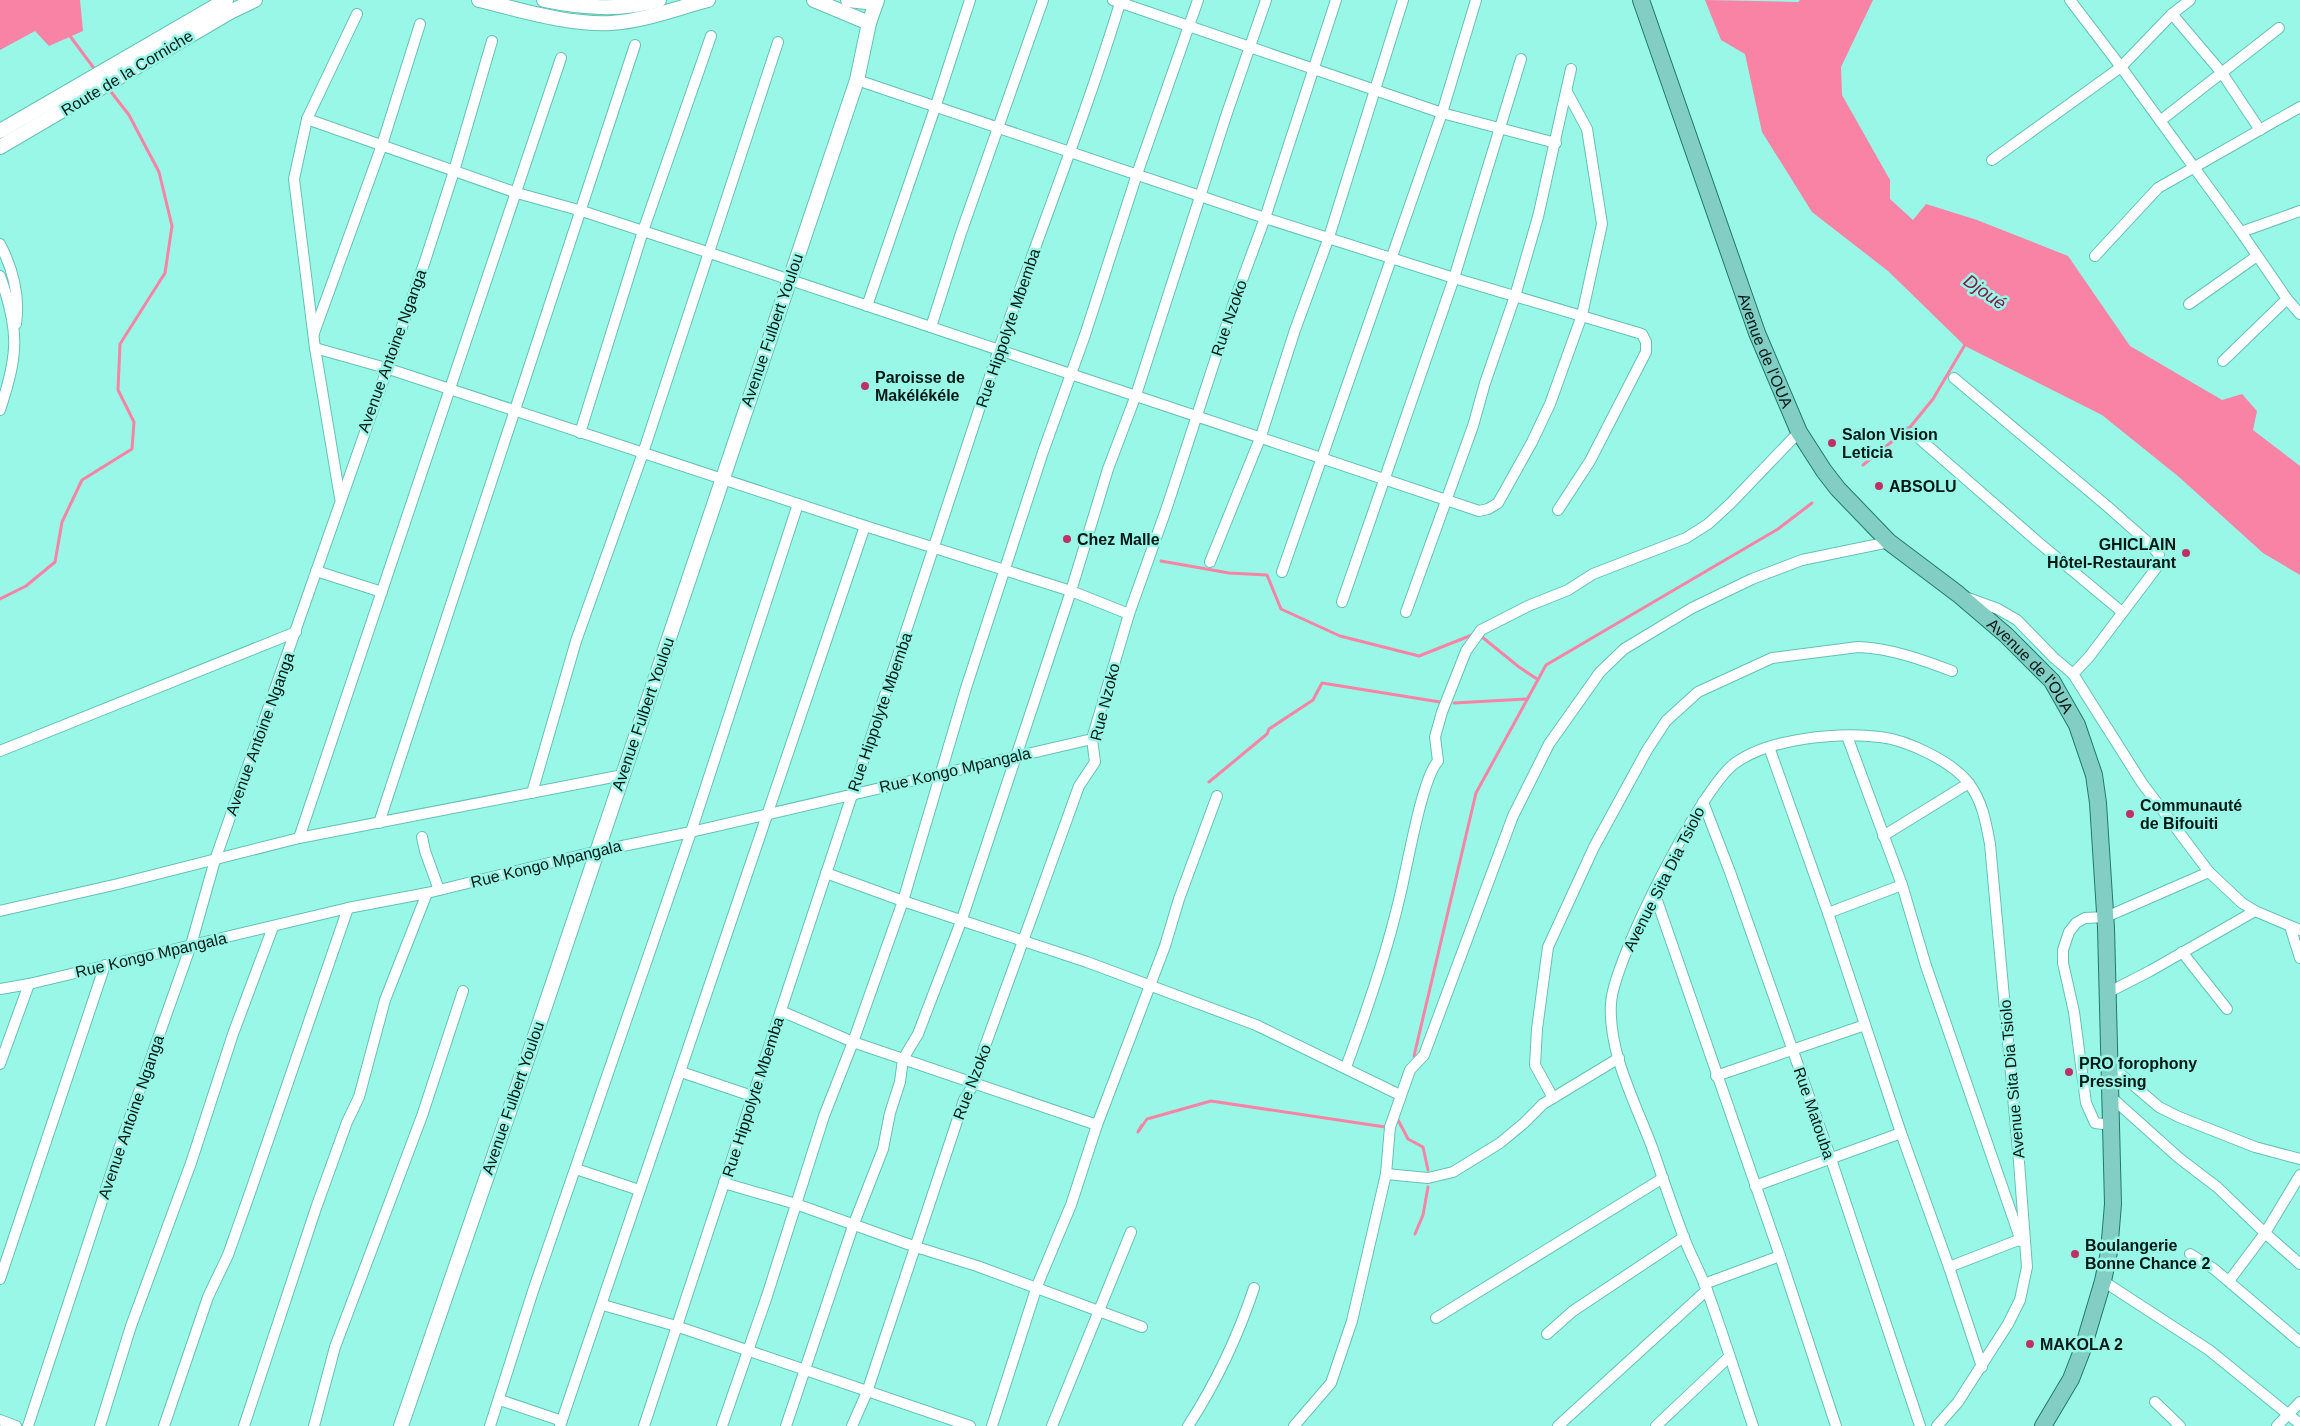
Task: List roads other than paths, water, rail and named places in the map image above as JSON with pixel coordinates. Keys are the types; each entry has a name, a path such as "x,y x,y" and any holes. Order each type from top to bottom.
{"main road":[{"name":"Route de la Corniche","path":"0,147 22,135 158,47 226,0"},
{"name":"Route de la Corniche","path":"6,128 158,47 255,0"},
{"path":"479,0 550,17 581,22 611,23 637,19 708,0"},
{"path":"544,0 580,6 612,8 659,0"},
{"path":"814,0 869,23"},
{"path":"848,0 876,2"},
{"name":"Avenue de l'OUA","path":"1641,0 1757,333 1799,432 1838,489 1889,542 1958,594 2006,636 2046,675 2067,704 2077,725 2094,775 2098,803 2106,917 2113,1204 2109,1252 2103,1282 2083,1348 2071,1379 2043,1426"},
{"name":"Avenue Fulbert Youlou","path":"401,1426 598,851 857,80 869,23 876,2"}],"street":[{"path":"867,306 936,108 970,0"},
{"path":"931,327 961,233 1043,0"},
{"path":"722,1426 824,1116 853,1042 903,902 940,775 1005,571 1070,374 1091,317 1136,174 1198,0"},
{"path":"786,1426 853,1226 882,1149 900,1082 903,1059 918,1034 962,919 1071,591 1108,469 1136,395 1200,195 1266,0"},
{"name":"Rue Nzoko","path":"852,1426 867,1392 964,1100 974,1082 1080,786 1095,762 1092,739 1129,614 1167,508 1196,416 1265,218 1336,0"},
{"path":"1210,562 1261,436 1295,330 1329,238 1403,0"},
{"path":"1282,572 1442,113 1476,0"},
{"path":"1992,160 2121,67 2172,14 2190,0"},
{"path":"1118,1 1442,113 1556,143"},
{"name":"Rue Hippolyte Mbemba","path":"644,1426 1023,280 1072,152 1118,1"},
{"path":"2074,2 2241,232 2287,300 2300,314"},
{"path":"340,499 315,348 294,180 307,119 357,14"},
{"path":"2172,14 2222,73 2260,130"},
{"path":"314,335 382,145 420,24"},
{"path":"2160,121 2279,28"},
{"path":"580,433 643,231 710,36"},
{"name":"Avenue Antoine Nganga","path":"28,1426 122,1140 191,946 215,860 296,632 454,171 492,41"},
{"path":"532,793 576,642 643,453 778,42"},
{"path":"379,823 635,46"},
{"path":"299,838 561,58"},
{"path":"1342,602 1454,278 1521,59"},
{"path":"1406,612 1473,426 1485,383 1515,296 1538,217 1571,69"},
{"path":"857,80 1391,259 1642,334 1646,342 1646,352 1590,461 1558,510"},
{"path":"307,119 517,193 582,211 710,253 1196,416 1261,436 1479,511 1488,509 1498,503 1532,442 1550,404 1582,315 1602,224 1598,189 1587,129 1567,92"},
{"path":"2095,256 2158,188 2300,107"},
{"path":"2241,232 2300,212"},
{"path":"0,244 17,293 19,306 15,330 14,359 0,410"},
{"path":"2188,304 2257,256"},
{"path":"0,276 15,330"},
{"path":"2223,361 2287,300"},
{"path":"315,348 386,368 934,549 1071,591 1129,614"},
{"path":"1954,378 2107,506 2157,551 2160,558 2157,567 2074,674"},
{"path":"1346,1067 1370,1001 1396,913 1420,807 1433,766 1438,761 1435,737 1466,650 1482,630 1528,606 1568,590 1593,574 1686,538 1708,524 1799,432"},
{"path":"1913,433 2122,612"},
{"path":"490,1426 500,1400 533,1291 691,832 798,504"},
{"path":"500,1400 561,1424 865,526"},
{"path":"1294,1426 1331,1383 1352,1321 1386,1174 1390,1127 1400,1095 1410,1070 1424,1056 1513,816 1550,744 1600,672 1624,648 1692,608 1752,580 1802,560 1889,542"},
{"path":"316,571 382,592"},
{"path":"1958,594 1998,609 2017,620 2054,658 2074,674 2106,727 2162,811 2209,872 2242,903 2255,911 2300,930"},
{"path":"0,751 296,632"},
{"path":"1553,1098 1535,1065 1537,1029 1548,946 1594,847 1647,750 1666,721 1698,692 1772,658 1858,646 1925,660 1952,671"},
{"path":"1847,736 1902,885 1926,966 2021,1239 2027,1267"},
{"name":"Avenue Sita Dia Tsiolo","path":"1753,1426 1706,1287 1684,1237 1619,1058 1611,1016 1615,979 1636,927 1654,892 1704,802 1731,766 1744,757 1769,747 1821,737 1847,736 1881,737 1901,742 1938,759 1969,783 1984,810 1990,844 2020,1162 2027,1267 2020,1300 1982,1366 1958,1402 1937,1426"},
{"name":"Rue Kongo Mpangala","path":"0,989 29,984 348,908 427,893 598,851 691,832 1092,739"},
{"path":"1769,747 1828,913 1901,1134 1950,1267 1982,1366"},
{"path":"0,911 299,838 623,775"},
{"path":"1884,836 1969,783"},
{"path":"992,1426 1037,1286 1071,1206 1097,1125 1165,946 1180,898 1217,796"},
{"name":"Rue Matouba","path":"1704,802 1830,1159 1920,1426"},
{"path":"422,837 439,890"},
{"path":"2112,1125 2095,1122 2086,1103 2074,1012 2063,963 2063,950 2069,932 2076,923 2085,918 2106,917 2209,872"},
{"path":"826,873 903,902 962,919 1149,984 1279,1034 1400,1095"},
{"path":"1828,913 1902,885"},
{"path":"1654,892 1716,1076 1780,1256 1836,1426"},
{"path":"244,1426 316,1208 347,1122 359,1097 385,1000 427,893"},
{"path":"164,1426 208,1297 228,1255 348,908"},
{"path":"2109,992 2150,971 2255,911"},
{"path":"2290,926 2300,958"},
{"path":"100,1426 131,1326 210,1108 233,1034 273,927"},
{"path":"2182,952 2227,1009"},
{"path":"0,1279 105,965"},
{"path":"0,1064 29,984"},
{"path":"314,1426 335,1347 422,1116 463,991"},
{"path":"781,1011 853,1042 1097,1125"},
{"path":"1716,1076 1865,1025"},
{"path":"1386,1174 1428,1178 1453,1172 1500,1143 1543,1104 1619,1058"},
{"path":"2111,1066 2159,1106 2179,1117 2256,1146 2300,1159"},
{"path":"681,1072 752,1096"},
{"path":"2111,1097 2179,1158 2217,1187 2265,1234 2300,1264"},
{"path":"1756,1186 1901,1134"},
{"path":"576,1169 639,1190"},
{"path":"2229,1281 2297,1190 2300,1175"},
{"path":"1436,1318 1663,1178"},
{"path":"724,1183 796,1204 853,1226 1037,1286 1142,1327"},
{"path":"1052,1426 1131,1232"},
{"path":"1547,1334 1573,1311 1684,1237"},
{"path":"1950,1267 2021,1239"},
{"path":"2190,1254 2229,1281 2300,1342"},
{"path":"1558,1426 1706,1287 1780,1256"},
{"path":"2103,1282 2209,1350 2300,1424"},
{"path":"1188,1426 1207,1396 1244,1319 1254,1288"},
{"path":"602,1305 676,1326 970,1426"},
{"path":"1656,1426 1730,1357"},
{"path":"2156,1402 2180,1426"},
{"path":"2277,1426 2300,1402"},
{"path":"0,1420 16,1426"}],"water":[{"path":"0,0 80,0 83,31 49,46 35,31 0,50"},
{"name":"Djoué","path":"1705,0 1798,2 1800,0 1873,0 1841,67 1842,95 1890,180 1890,199 1913,220 1926,204 1977,220 2068,256 2130,346 2222,400 2242,394 2257,411 2253,430 2300,466 2300,575 2263,553 2179,477 2102,415 1965,346 1888,271 1812,212 1762,132 1745,54 1721,40"}],"waterway":[{"path":"70,36 96,71"},
{"path":"0,599 26,586 55,562 62,522 82,480 132,449 134,422 118,390 120,344 165,273 172,226 159,172 129,115 108,88"},
{"path":"1863,465 1911,426 1933,399 1966,343"},
{"path":"1414,1056 1476,793 1546,665 1778,529 1812,503"},
{"path":"1161,561 1229,573 1267,575 1281,609 1340,636 1419,656 1472,635"},
{"path":"1482,637 1537,679"},
{"path":"1209,782 1267,734 1269,729 1313,700 1322,683 1440,702"},
{"path":"1454,703 1527,699"},
{"path":"1142,1125 1138,1132 1147,1119 1211,1101 1385,1127"},
{"path":"1397,1118 1408,1139 1423,1147 1428,1170"},
{"path":"1415,1234 1423,1215 1428,1187"}],"place":[{"name":"Paroisse de Makélékéle","path":"865,386"},
{"name":"Salon Vision Leticia","path":"1832,443"},
{"name":"ABSOLU","path":"1879,486"},
{"name":"Chez Malle","path":"1067,539"},
{"name":"GHICLAIN Hôtel-Restaurant","path":"2186,553"},
{"name":"Communauté de Bifouiti","path":"2130,814"},
{"name":"PRO forophony Pressing","path":"2069,1072"},
{"name":"Boulangerie Bonne Chance 2","path":"2075,1254"},
{"name":"MAKOLA 2","path":"2030,1344"}]}
